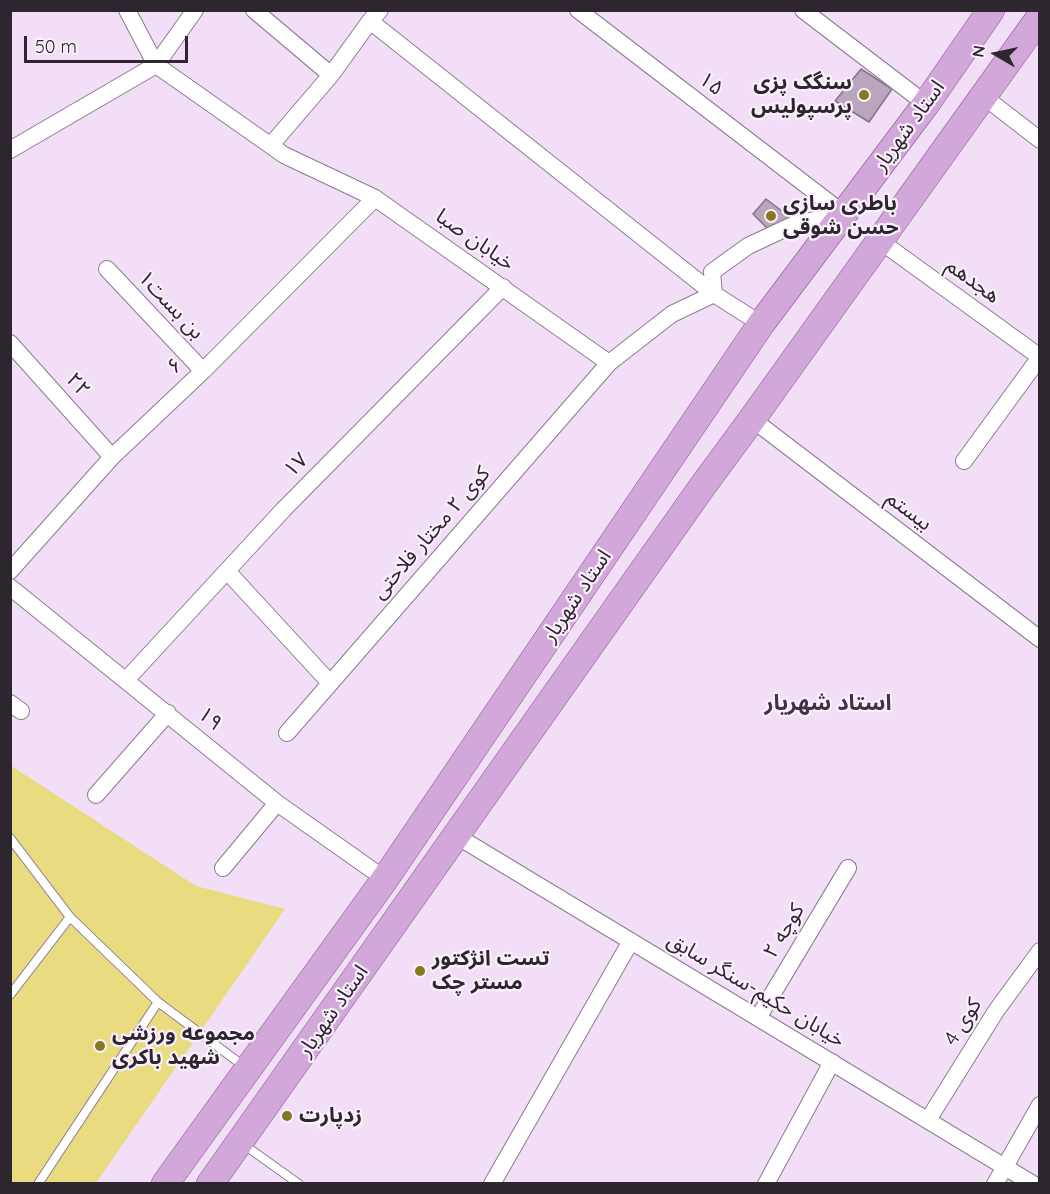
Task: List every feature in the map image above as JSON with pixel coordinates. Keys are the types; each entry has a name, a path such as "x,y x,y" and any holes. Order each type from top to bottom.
{"main road":[{"name":"استاد شهریار","path":"165,1184 385,879 761,324 926,104 992,10"},
{"name":"استاد شهریار","path":"210,1184 695,497 1040,17"},
{"path":"247,1069 277,1090"},
{"path":"210,1121 240,1142"}],"street":[{"path":"127,10 156,65"},
{"path":"10,150 156,65 195,10"},
{"path":"254,10 331,75"},
{"name":"۱۵","path":"578,10 844,214"},
{"path":"803,10 926,104"},
{"path":"271,145 331,75 375,16 714,294 761,324"},
{"name":"خیابان صبا","path":"156,65 284,154 375,198 609,363"},
{"path":"982,96 1040,140"},
{"name":"۶","path":"10,571 112,457 203,371 375,198"},
{"path":"714,294 712,272 748,246 795,224 844,214"},
{"name":"هجدهم","path":"880,241 1040,357"},
{"name":"بن بست۱","path":"107,269 203,371"},
{"name":"۱۷","path":"126,680 284,509 503,287"},
{"path":"609,363 672,314 714,294"},
{"name":"۲۲","path":"10,343 112,457"},
{"path":"964,461 1040,357"},
{"name":"کوی ۲ مختار فلاحتی","path":"287,734 609,363"},
{"name":"بیستم","path":"752,419 1040,639"},
{"path":"227,571 330,683"},
{"name":"۱۹","path":"10,587 277,803 385,879"},
{"path":"96,795 168,713"},
{"path":"224,868 277,803"},
{"name":"خیابان حکیم-سنگر سابق","path":"455,835 1033,1184"},
{"name":"کوچه ۲","path":"758,1018 848,868"},
{"path":"492,1184 631,941"},
{"name":"کوی 4","path":"928,1120 996,1011 1040,951"},
{"path":"766,1184 832,1062"},
{"path":"995,1184 1040,1105"}],"lane":[{"path":"10,838 70,917 158,1002 247,1069"},
{"path":"10,995 70,917"},
{"path":"38,1184 158,1002"},
{"path":"240,1142 299,1184"}],"shaded area":[{"name":"مجموعه ورزشی شهید باکری","path":"10,765 196,886 285,909 96,1183 11,1183"}],"building":[{"name":"سنگک پزی پرسپولیس","path":"861,69 892,89 869,122 835,101"},
{"name":"باطری سازی حسن شوقی","path":"766,199 790,217 769,230 753,214"}],"place":[{"name":"سنگک پزی پرسپولیس","path":"864,95"},
{"name":"باطری سازی حسن شوقی","path":"771,216"},
{"name":"تست انژکتور مستر چک","path":"420,971"},
{"name":"مجموعه ورزشی شهید باکری","path":"100,1046"},
{"name":"زدپارت","path":"287,1116"}],"district":[{"name":"استاد شهریار","path":"828,703"}]}
